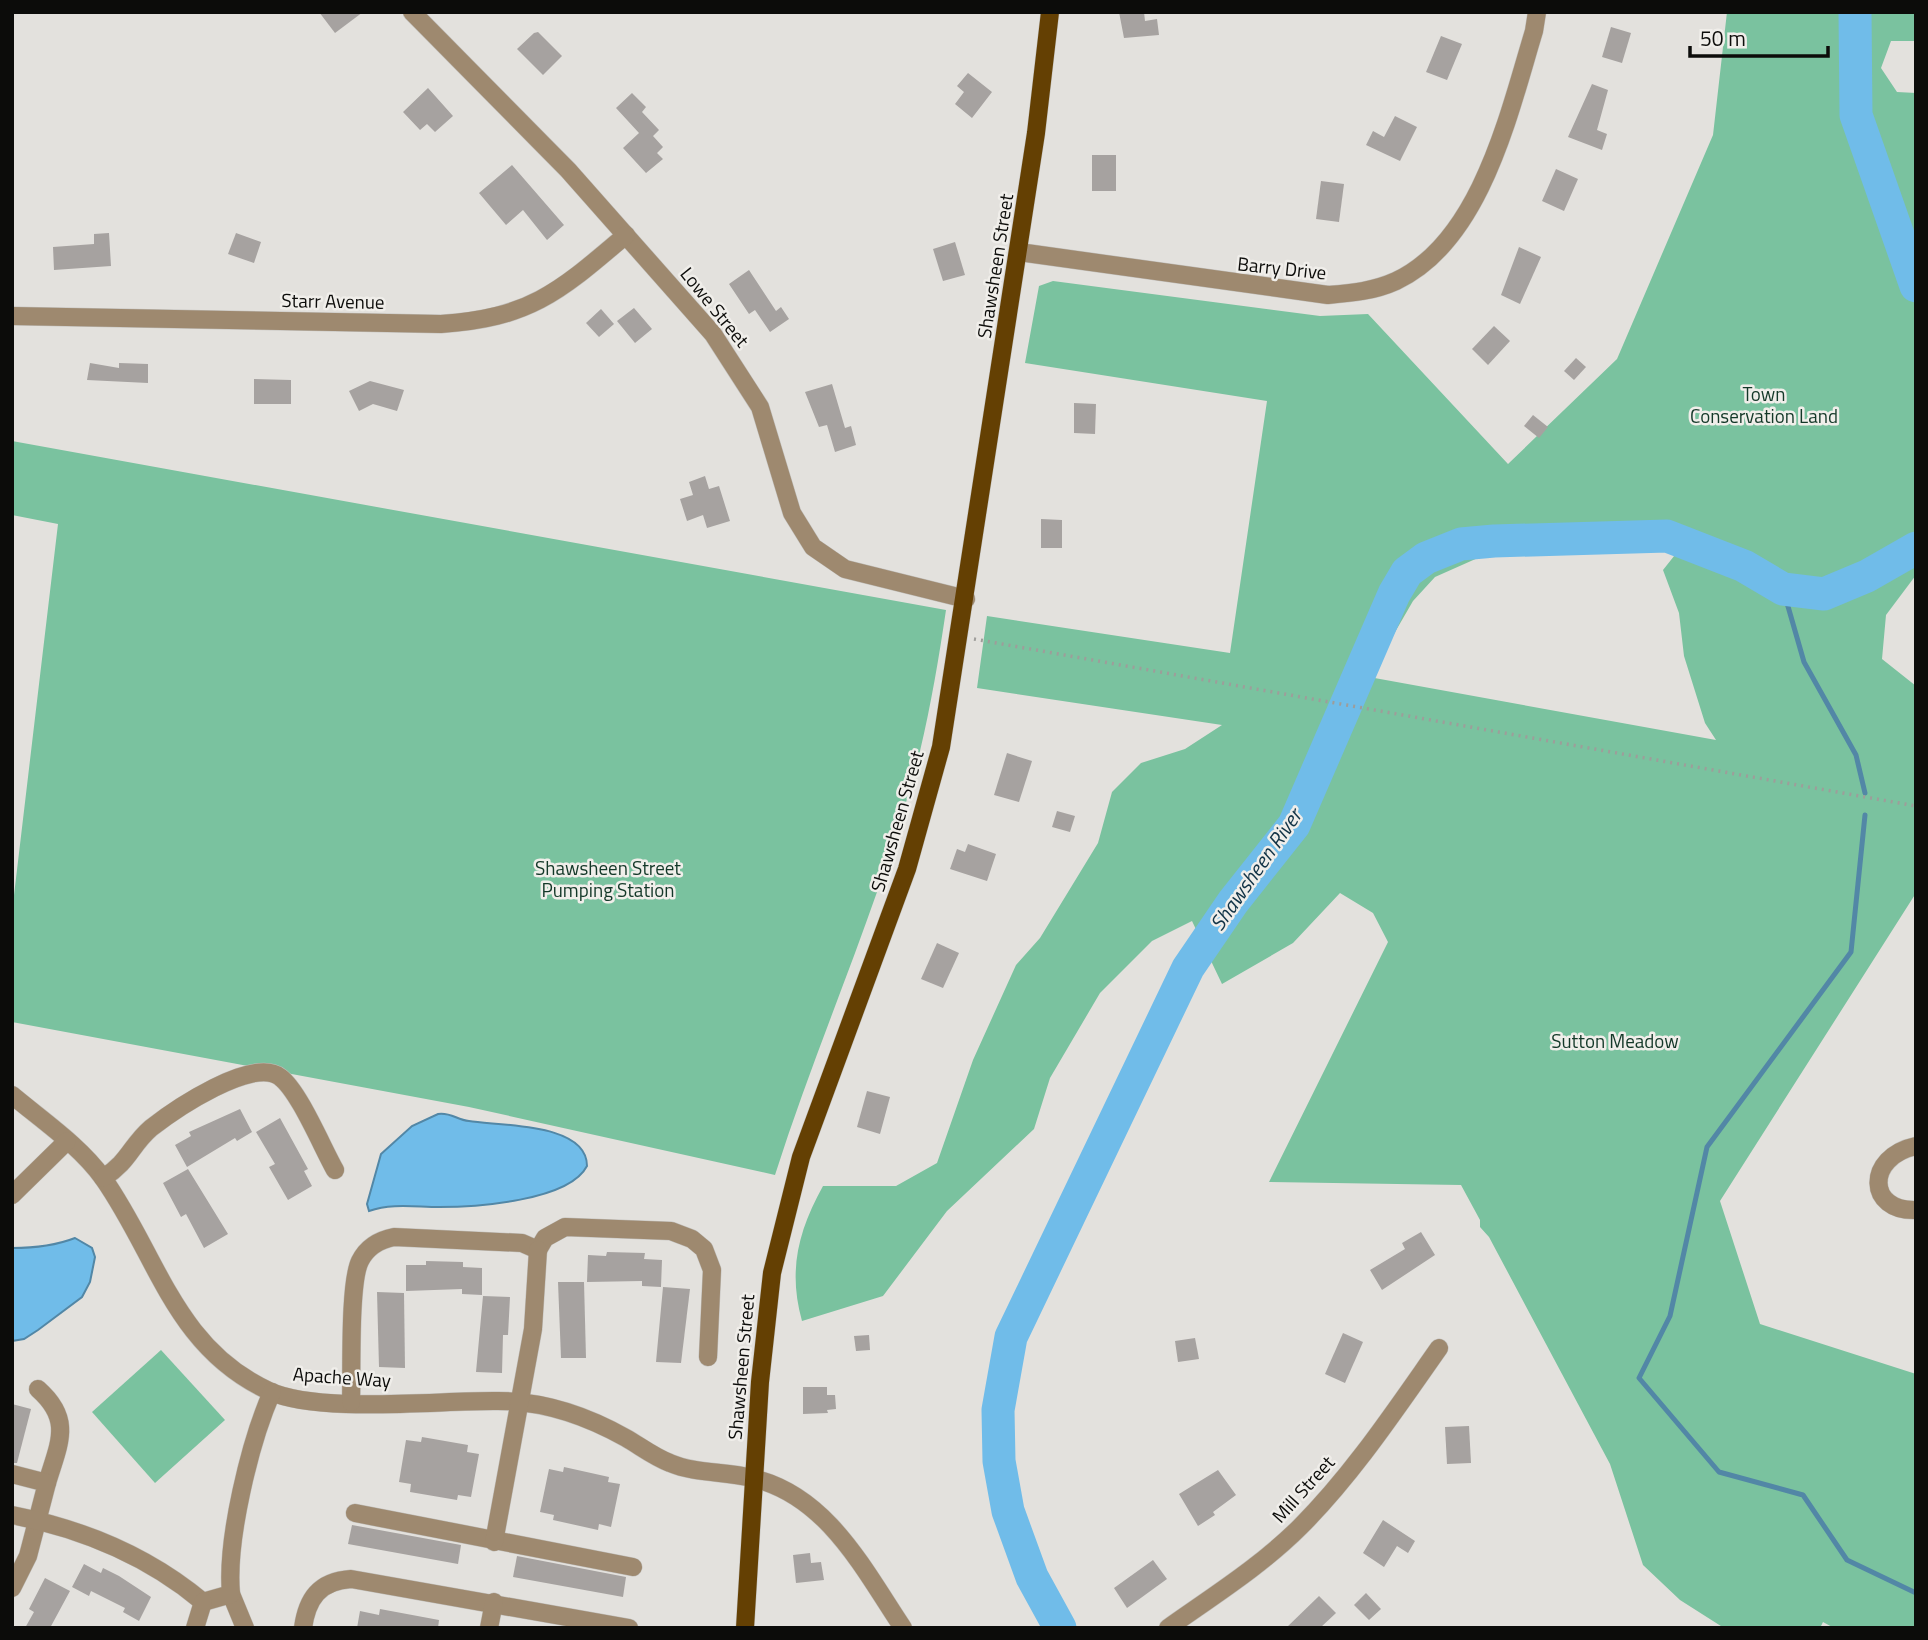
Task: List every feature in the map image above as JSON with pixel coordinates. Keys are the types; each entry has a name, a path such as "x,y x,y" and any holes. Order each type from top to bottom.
{"main road":[{"name":"Shawsheen Street","path":"745,1628 764,1329 784,1218 805,1147 920,829 941,747 1018,252 1050,12"}],"street":[{"name":"Lowe Street","path":"412,12 568,170 713,334 751,390 766,425 792,513 813,547 845,569 965,599"},
{"name":"Barry Drive","path":"1018,252 1328,295 1365,291 1398,280 1444,246 1471,206 1496,153 1534,31 1537,12"},
{"name":"Starr Avenue","path":"12,316 441,324 481,320 517,312 548,297 626,235"},
{"path":"103,1178 121,1167 144,1135 158,1124 237,1077 259,1071 272,1072 287,1084 335,1170"},
{"name":"Apache Way","path":"12,1095 66,1141 103,1178 188,1326 232,1368 272,1392 301,1398 351,1402 522,1402 587,1419 669,1463 753,1478"},
{"path":"12,1195 66,1141"},
{"path":"1916,1146 1892,1154 1882,1165 1879,1178 1882,1193 1892,1205 1899,1210 1916,1210"},
{"path":"494,1542 522,1402 533,1329 538,1250 545,1238 565,1227 671,1231 692,1239 704,1249 712,1270 708,1357"},
{"path":"351,1402 356,1272 362,1257 373,1246 387,1239 402,1237 522,1243 538,1250"},
{"name":"Mill Street","path":"1168,1628 1255,1565 1298,1529 1370,1443 1439,1348"},
{"path":"12,1588 28,1556 60,1439 60,1420 52,1402 37,1389"},
{"path":"245,1628 230,1594 229,1574 243,1492 272,1392"},
{"path":"12,1474 47,1483"},
{"path":"753,1478 801,1499 840,1536 903,1628"},
{"path":"355,1513 634,1567"},
{"path":"12,1515 77,1531 117,1547 165,1573 203,1602"},
{"path":"303,1628 306,1609 317,1591 341,1580 494,1602 629,1628"},
{"path":"203,1602 230,1594"},
{"path":"195,1628 203,1602"},
{"path":"489,1628 494,1602"}],"path":[{"path":"960,636 1916,806"}],"green space":[{"path":"1727,12 1916,12 1916,41 1891,41 1881,68 1897,92 1916,93 1916,575 1886,615 1882,659 1916,686 1916,893 1720,1201 1760,1324 1916,1374 1916,1628 1834,1628 1823,1622 1820,1628 1724,1628 1680,1600 1643,1565 1610,1464 1489,1237 1480,1227 1480,1220 1461,1185 1269,1182 1388,942 1373,913 1340,893 1293,943 1222,984 1192,921 1152,941 1100,993 1050,1078 1034,1129 947,1211 883,1296 802,1321 798,1303 798,1252 807,1219 823,1186 896,1186 937,1163 973,1060 1016,965 1040,938 1098,843 1112,792 1141,763 1185,749 1222,725 977,688 987,616 1230,653 1267,401 1025,363 1039,286 1053,281 1320,316 1368,314 1508,464 1617,359 1713,135","holes":["1644,530 1665,533 1686,541 1663,570 1679,613 1684,656 1705,723 1716,740 1369,677 1413,601 1435,577 1516,541 1545,543"]},
{"name":"Shawsheen Street Pumping Station","path":"12,441 946,610 928,716 905,805 870,911 775,1175 469,1107 12,1022 12,912 58,524 12,515"},
{"path":"161,1350 225,1420 155,1483 92,1412"}],"water":[{"path":"438,1114 557,1134 572,1141 583,1152 587,1166 577,1178 561,1187 520,1200 455,1207 395,1206 369,1211 367,1204 381,1154 412,1126"},
{"path":"75,1238 92,1248 95,1257 90,1282 82,1297 24,1339 12,1341 12,1248 44,1246"}],"building":[{"path":"319,12 363,12 335,33"},
{"path":"1119,12 1144,12 1145,21 1157,19 1159,35 1124,38"},
{"path":"1611,27 1631,33 1622,63 1602,57"},
{"path":"538,32 562,56 543,75 517,49"},
{"path":"1441,36 1462,44 1447,80 1426,72"},
{"path":"968,73 992,92 972,118 955,104 964,92 957,86"},
{"path":"1592,84 1608,90 1597,130 1607,134 1602,150 1568,137"},
{"path":"428,88 453,116 435,132 427,124 420,130 403,112"},
{"path":"632,93 646,107 642,112 659,130 653,136 663,147 657,153 663,159 646,173 623,148 639,133 616,108"},
{"path":"1395,116 1417,127 1400,161 1366,145 1373,131 1384,137"},
{"path":"1092,155 1116,155 1116,191 1092,191"},
{"path":"512,165 564,225 547,240 523,210 506,225 479,193"},
{"path":"1556,169 1578,179 1564,211 1542,201"},
{"path":"1321,181 1344,184 1339,222 1316,219"},
{"path":"109,233 111,266 54,270 53,247 94,244 94,234"},
{"path":"236,233 261,242 254,263 228,254"},
{"path":"955,242 965,275 943,281 933,249"},
{"path":"1519,247 1541,257 1520,304 1501,295"},
{"path":"749,270 776,311 781,307 789,319 770,332 755,310 749,314 729,284"},
{"path":"634,308 652,329 635,343 617,321"},
{"path":"601,309 614,324 599,337 586,323"},
{"path":"1494,326 1510,341 1488,365 1472,349"},
{"path":"1576,358 1586,367 1574,380 1564,371"},
{"path":"90,363 119,368 119,363 148,364 148,383 87,380"},
{"path":"254,379 291,380 291,404 254,404"},
{"path":"370,381 404,390 397,411 373,404 359,411 349,391"},
{"path":"832,384 845,428 851,426 856,445 835,452 827,425 819,427 805,392"},
{"path":"1074,403 1096,404 1095,434 1074,433"},
{"path":"1533,415 1548,427 1539,438 1524,426"},
{"path":"705,476 709,489 719,486 730,521 707,528 703,515 687,521 680,499 693,495 689,482"},
{"path":"1041,519 1062,520 1062,548 1041,548"},
{"path":"1007,753 1032,761 1019,802 994,795"},
{"path":"1057,811 1075,816 1070,832 1052,827"},
{"path":"968,844 996,854 987,881 950,869 957,849 965,852"},
{"path":"937,943 959,953 943,988 921,979"},
{"path":"867,1091 890,1097 880,1134 857,1127"},
{"path":"240,1109 252,1132 237,1141 235,1138 187,1167 175,1145 191,1136 189,1132"},
{"path":"280,1118 308,1169 304,1171 312,1186 288,1200 269,1167 275,1164 256,1132"},
{"path":"188,1169 228,1234 204,1248 186,1214 181,1217 163,1183"},
{"path":"1421,1232 1435,1255 1382,1290 1370,1270 1405,1249 1402,1243"},
{"path":"607,1252 645,1253 644,1259 662,1260 661,1287 642,1286 642,1281 587,1282 588,1255 606,1256"},
{"path":"426,1261 463,1262 463,1267 482,1268 482,1295 462,1294 462,1289 406,1291 406,1265 426,1265"},
{"path":"558,1282 584,1282 586,1358 561,1358"},
{"path":"663,1287 690,1289 681,1363 656,1362"},
{"path":"377,1292 404,1293 405,1368 379,1367"},
{"path":"483,1296 510,1297 508,1335 503,1335 502,1373 476,1372"},
{"path":"1343,1333 1363,1342 1345,1383 1325,1374"},
{"path":"869,1335 870,1350 856,1351 854,1336"},
{"path":"1195,1338 1199,1359 1178,1362 1175,1341"},
{"path":"803,1387 827,1387 827,1395 835,1395 836,1409 827,1410 828,1413 803,1414"},
{"path":"12,1404 31,1409 17,1463 12,1463"},
{"path":"1469,1426 1471,1463 1447,1464 1445,1427"},
{"path":"422,1437 468,1445 467,1452 479,1454 471,1497 458,1495 457,1500 410,1492 411,1484 399,1482 406,1440 421,1442"},
{"path":"564,1467 609,1477 608,1482 620,1484 611,1527 599,1524 598,1530 553,1520 554,1515 540,1512 549,1469 563,1472"},
{"path":"1218,1470 1236,1495 1213,1512 1215,1515 1198,1526 1179,1494"},
{"path":"1383,1520 1415,1541 1408,1553 1397,1546 1384,1567 1363,1553"},
{"path":"352,1525 461,1545 458,1564 348,1544"},
{"path":"810,1553 811,1563 821,1562 824,1580 796,1583 793,1555"},
{"path":"517,1556 626,1577 623,1597 513,1577"},
{"path":"1153,1560 1167,1579 1127,1608 1114,1588"},
{"path":"84,1564 101,1573 103,1568 151,1597 139,1621 123,1612 125,1608 91,1591 89,1596 72,1587"},
{"path":"45,1578 70,1591 50,1628 25,1628 34,1612 29,1609"},
{"path":"1366,1593 1381,1609 1369,1620 1354,1605"},
{"path":"1319,1596 1336,1613 1320,1628 1286,1628"},
{"path":"380,1609 439,1620 438,1628 357,1628 360,1611 379,1615"}],"waterway":[{"name":"Shawsheen River","path":"1855,12 1856,115 1916,286"},
{"name":"Shawsheen River","path":"1060,1628 1032,1577 1008,1511 999,1461 998,1410 1011,1337 1188,968 1233,902 1294,825 1394,594 1407,572 1426,558 1461,544 1667,536 1744,566 1783,589 1824,594 1867,576 1916,548"},
{"path":"1783,589 1804,662 1856,755 1865,793"},
{"path":"1865,815 1851,952 1707,1147 1670,1316 1639,1378 1719,1472 1803,1495 1847,1560 1916,1593"}],"park label":[{"name":"Town Conservation Land","path":"1764,405"},
{"name":"Sutton Meadow","path":"1615,1041"}]}
